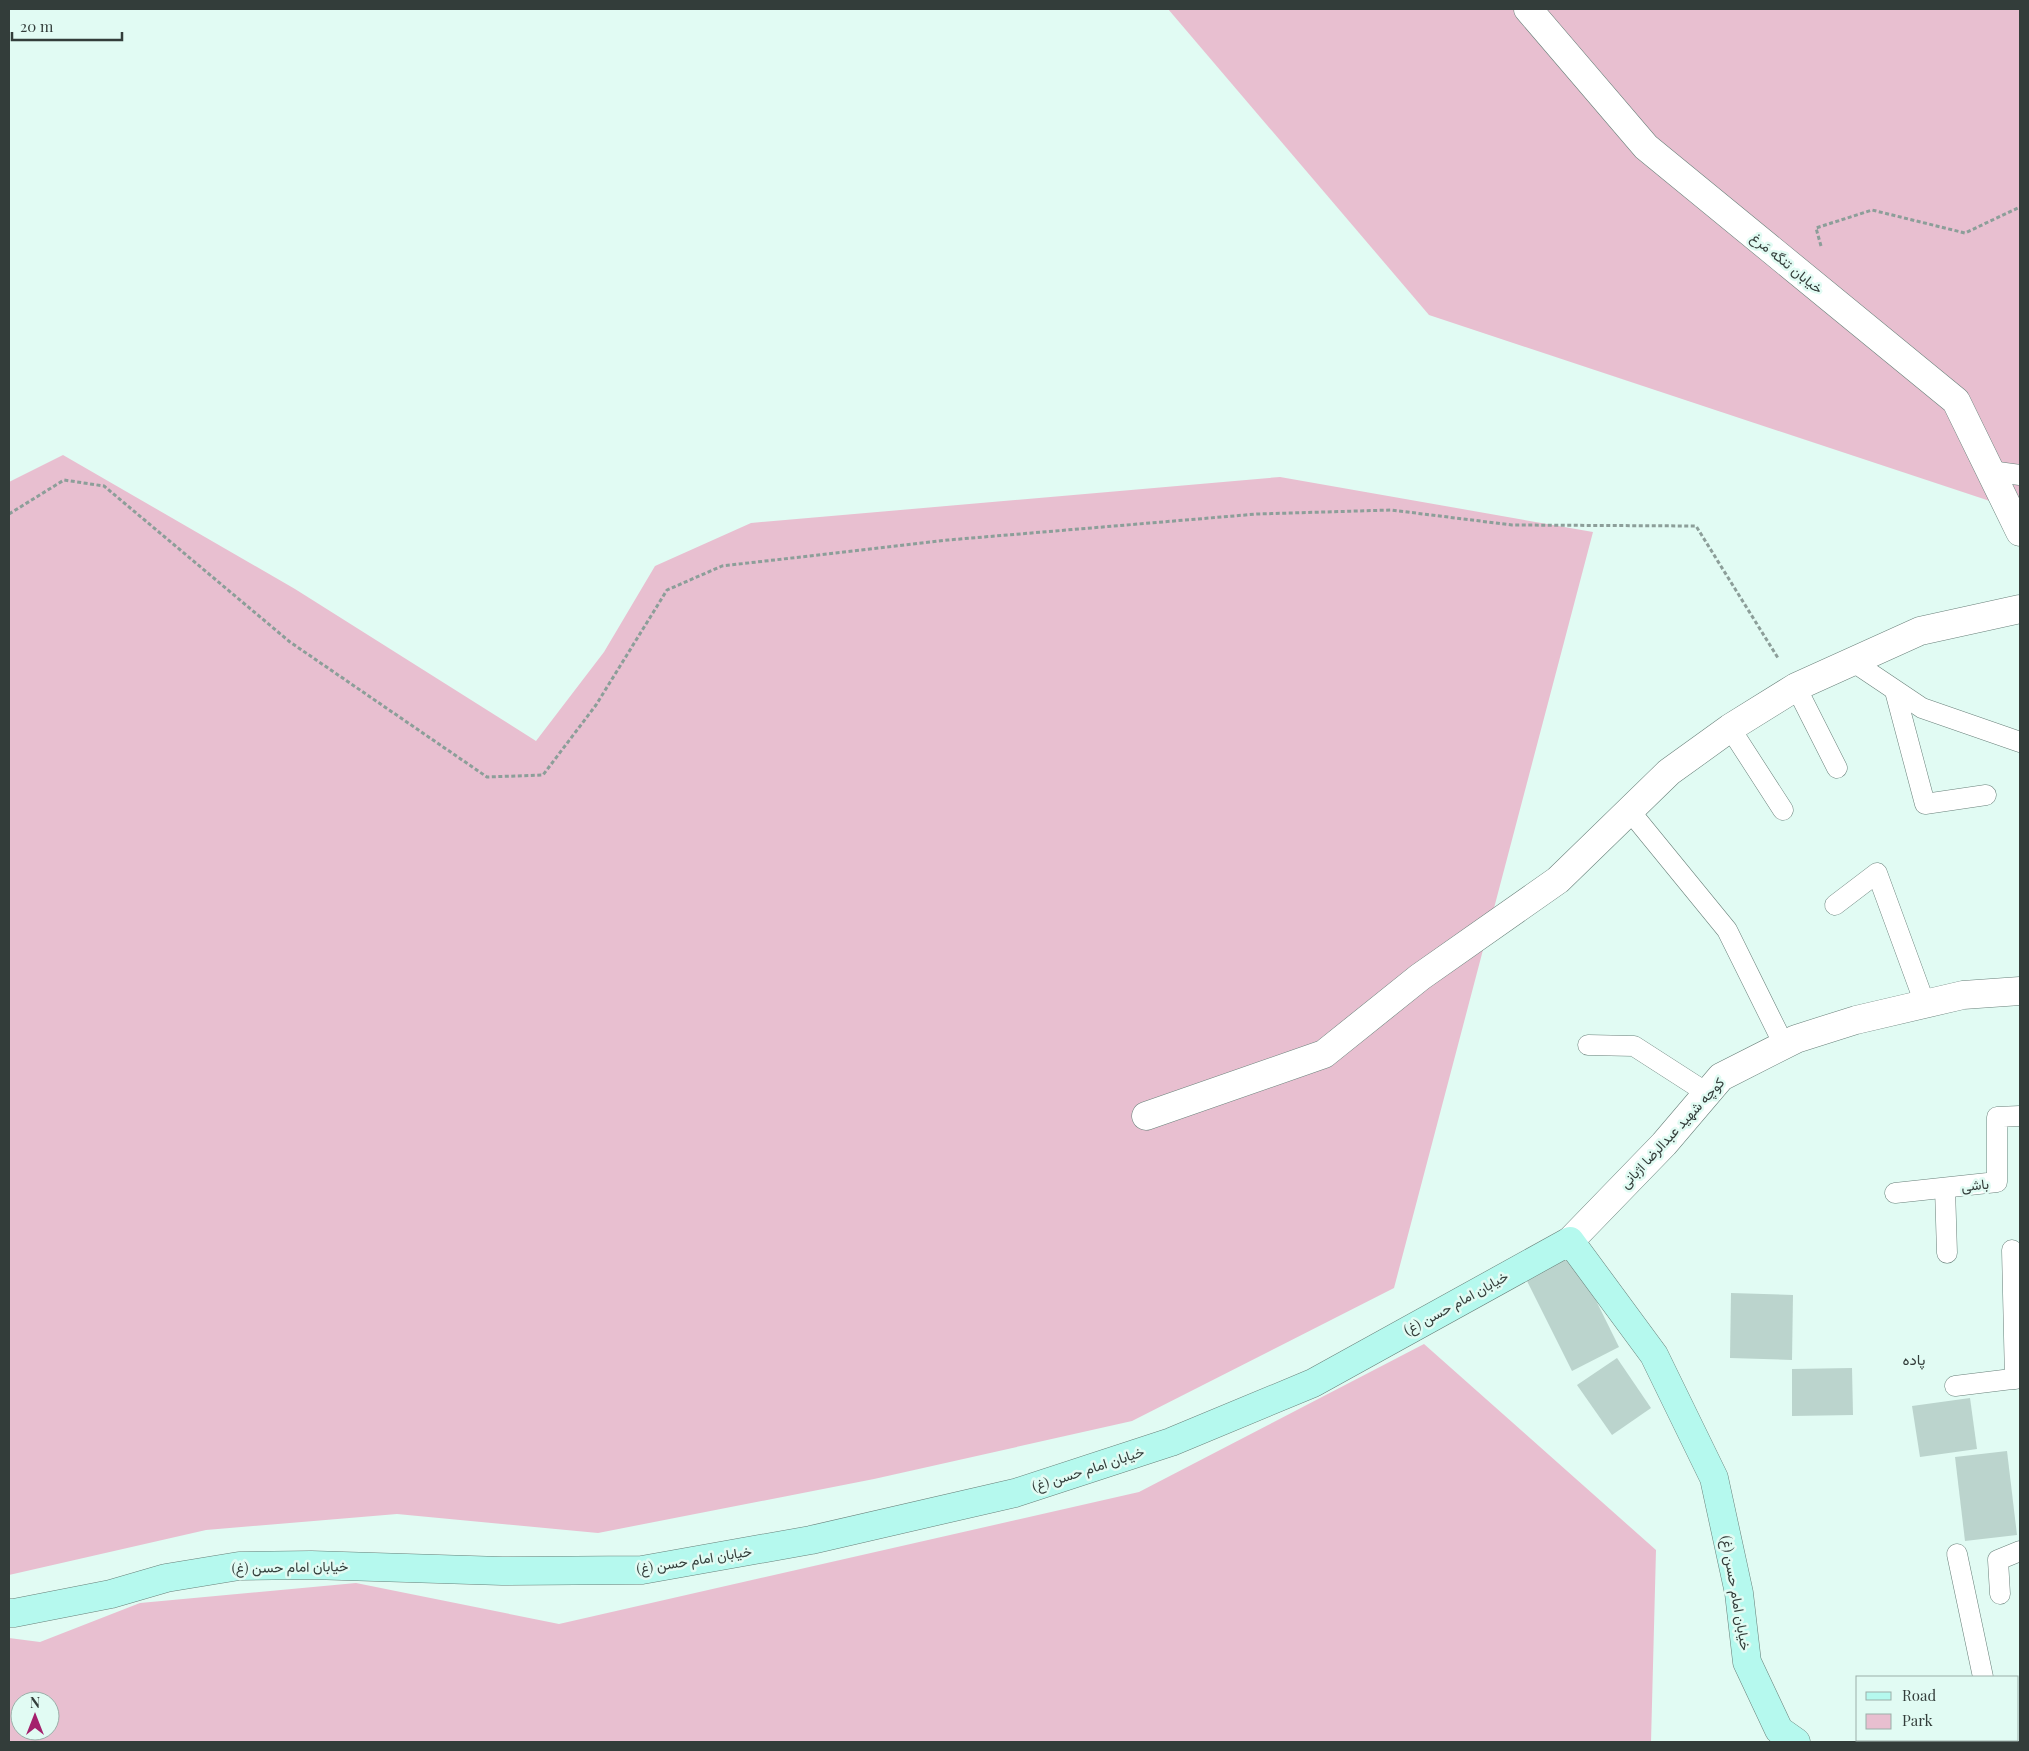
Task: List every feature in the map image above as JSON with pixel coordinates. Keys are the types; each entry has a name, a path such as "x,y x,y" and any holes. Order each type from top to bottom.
{"main road":[{"name":"خیابان امام حسن (غ)","path":"9,1613 111,1594 166,1578 239,1566 311,1565 502,1571 642,1570 811,1540 1015,1493 1171,1442 1313,1383 1570,1241 1654,1355 1714,1478 1739,1593 1748,1662 1779,1730 1796,1742"}],"street":[{"name":"خیابان تنگه مَرغ","path":"1528,9 1646,147 1956,401 2020,532"},
{"path":"1146,1116 1324,1054 1420,977 1558,880 1669,772 1730,728 1796,686 1920,631 2020,608"},
{"name":"کوچه شهید عبدالرضا اژبانی","path":"1570,1241 1664,1144 1721,1077 1796,1038 1856,1020 1963,995 2020,991"}],"lane":[{"path":"1990,470 2020,475"},
{"path":"1852,661 1922,708 2020,742"},
{"path":"1796,686 1837,768"},
{"path":"1895,691 1925,804 1986,795"},
{"path":"1730,728 1782,810"},
{"path":"1629,810 1727,930 1784,1045"},
{"path":"1835,905 1877,873 1925,1004"},
{"path":"1588,1045 1634,1046 1707,1093"},
{"name":"باشی","path":"1895,1193 1997,1182 1997,1117 2020,1116"},
{"path":"1945,1188 1947,1253"},
{"path":"1956,1386 2018,1379 2012,1250"},
{"path":"2000,1594 1998,1560 2020,1551"},
{"path":"1957,1554 1983,1676"}],"path":[{"path":"1824,253 1816,228 1872,210 1965,233 2020,207"},
{"path":"9,514 64,480 104,486 290,642 487,777 543,774 596,705 667,590 722,566 948,540 1257,514 1391,510 1512,525 1696,526 1796,686"}],"green space":[{"path":"1168,9 2020,9 2020,511 1429,315"},
{"path":"63,455 295,589 536,741 604,652 655,566 751,523 1280,477 1593,532 1394,1288 1132,1421 874,1479 598,1533 397,1514 206,1530 9,1575 9,482"},
{"path":"1424,1344 1656,1550 1651,1742 9,1742 9,1638 40,1642 140,1603 356,1583 559,1624 1139,1492"}],"building":[{"path":"1572,1252 1619,1347 1572,1371 1524,1275"},
{"path":"1731,1293 1793,1295 1792,1360 1730,1358"},
{"path":"1617,1358 1651,1408 1612,1435 1577,1385"},
{"path":"1852,1368 1853,1415 1792,1416 1792,1369"},
{"path":"1970,1398 1977,1449 1920,1457 1912,1406"},
{"path":"2007,1451 2017,1535 1965,1541 1955,1457"}],"district":[{"name":"پاده","path":"1914,1360"}]}
